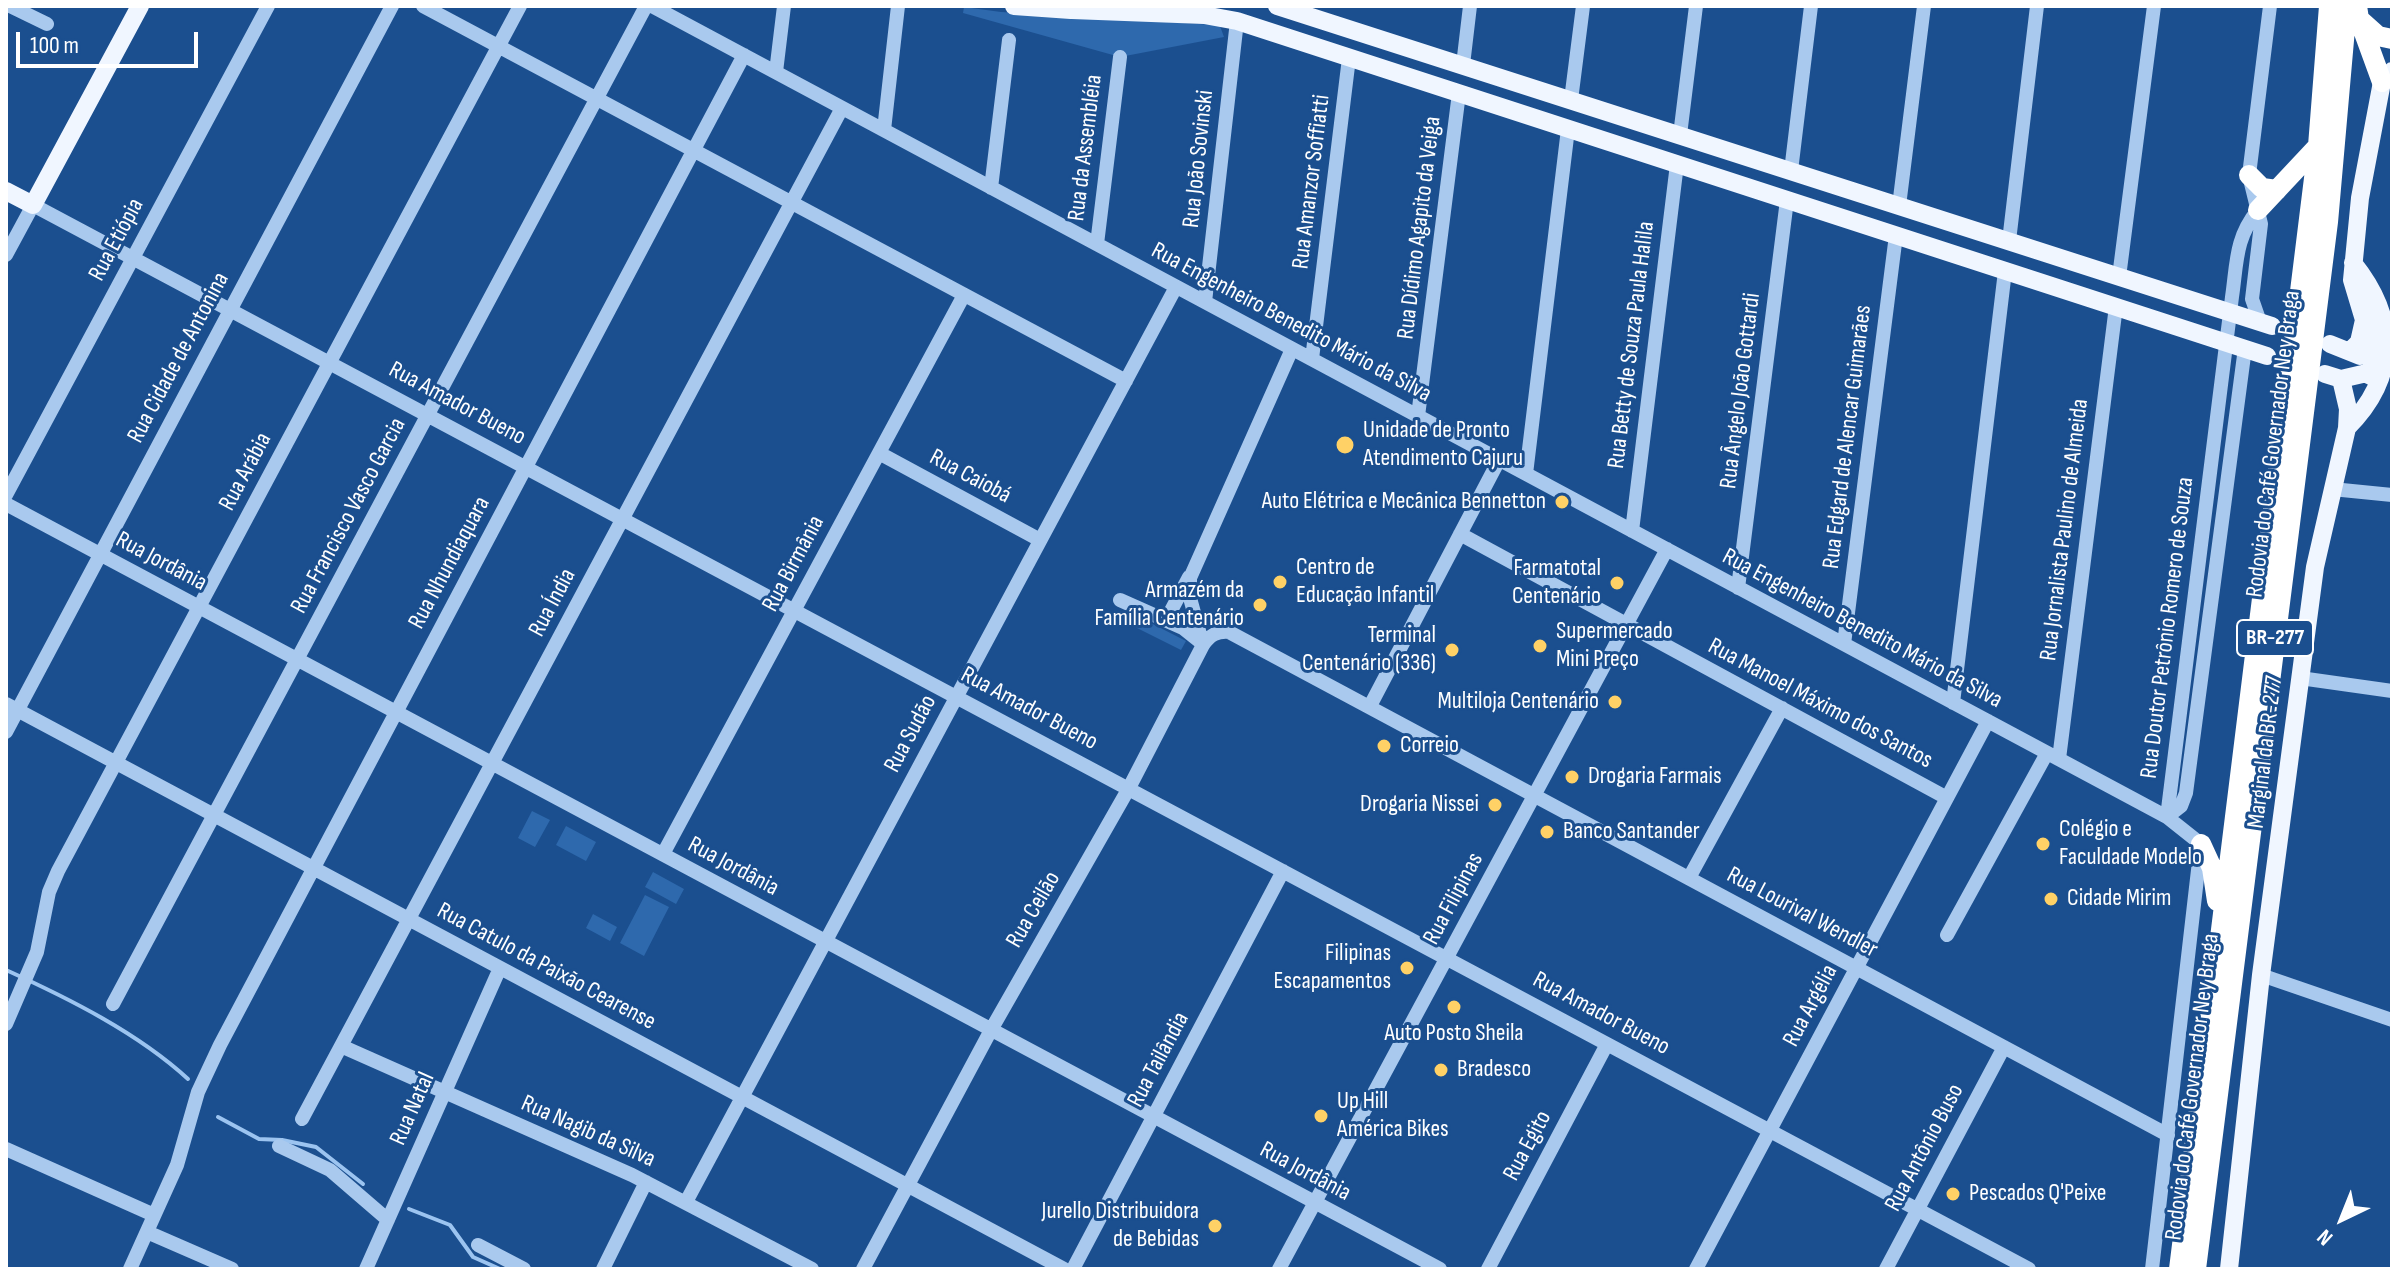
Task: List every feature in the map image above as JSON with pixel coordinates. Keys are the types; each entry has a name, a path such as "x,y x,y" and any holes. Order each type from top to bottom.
{"highway":[{"name":"Rodovia do Café Governador Ney Braga","path":"2182,1268 2318,146 2329,6"},
{"path":"2354,10 2378,36 2392,39"},
{"path":"2354,10 2387,77"},
{"name":"Rodovia do Café Governador Ney Braga","path":"2182,1268 2202,1218 2354,10"},
{"path":"2258,210 2318,146"},
{"path":"2249,175 2262,188 2277,190"},
{"path":"2201,844 2212,868 2221,934"},
{"path":"2202,1218 2212,1269"}],"main road":[{"path":"33,205 140,6"},
{"path":"1014,6 1204,15 1237,21 2267,356"},
{"path":"1277,6 1707,145 1712,156 1708,167 1696,171"},
{"path":"1386,70 1393,68 1399,56 1394,44"},
{"path":"1422,81 1414,70 1419,57 1426,54"},
{"path":"2350,351 2359,342 2364,320 2352,280 2360,198 2387,77"},
{"path":"1701,143 2266,324"},
{"path":"1738,184 1731,181 1726,167 1736,156 1744,156"},
{"name":"Rua Amador Bueno","path":"6,191 33,205"},
{"path":"2043,283 2057,277 2060,270 2053,256"},
{"name":"BR-277","path":"2347,428 2360,406 2372,368 2374,330 2371,307 2353,263"},
{"name":"Marginal da BR-277","path":"2229,1269 2261,975 2315,567 2347,428 2363,412 2376,392 2384,371 2387,348 2386,324 2379,302 2368,281 2353,263"},
{"path":"2086,297 2078,292 2074,284 2076,275 2082,269 2091,268"},
{"path":"2330,344 2350,351 2372,368"},
{"path":"2333,376 2353,369 2354,358 2350,351"},
{"path":"2333,376 2372,368"},
{"name":"BR-277","path":"2333,376 2348,409 2347,428"}],"street":[{"path":"10,6 47,24"},
{"name":"Rua Etiópia","path":"6,495 268,6"},
{"name":"Rua Cidade de Antonina","path":"6,732 12,707 100,554 392,6"},
{"path":"423,6 1126,381"},
{"name":"Rua Arábia","path":"6,1024 12,991 32,966 41,941 53,882 520,6"},
{"name":"Rua Engenheiro Benedito Mário da Silva","path":"649,6 671,11 842,108 2167,817 2201,844"},
{"name":"Rua Francisco Vasco Garcia","path":"113,1004 649,6"},
{"path":"776,72 784,6"},
{"path":"884,130 898,6"},
{"path":"1463,65 1470,6"},
{"path":"1571,100 1583,6"},
{"path":"1680,135 1696,6"},
{"path":"1791,171 1811,6"},
{"path":"1899,206 1924,6"},
{"path":"2009,241 2037,6"},
{"path":"2119,277 2154,6"},
{"path":"2266,324 2252,299 2261,237 2249,175 2270,6"},
{"name":"Rua João Sovinski","path":"1205,302 1237,21"},
{"path":"991,188 1009,40"},
{"name":"Rua Nhundiaquara","path":"130,1269 182,1151 198,1092 220,1045 744,55"},
{"name":"Rua da Assembléia","path":"1097,244 1120,57"},
{"name":"Rua Amanzor Soffiatti","path":"1312,359 1349,58"},
{"name":"Rua Dídimo Agapito da Veiga","path":"1418,416 1459,93"},
{"name":"Rua Índia","path":"302,1119 842,108"},
{"path":"1526,474 1568,129"},
{"name":"Rua Betty de Souza Paula Halila","path":"1632,531 1677,164"},
{"name":"Rua Ângelo João Gottardi","path":"1738,588 1787,200"},
{"path":"6,255 33,205"},
{"name":"Rua Amador Bueno","path":"33,205 2029,1269"},
{"name":"Rua Doutor Petrônio Romero de Souza","path":"2167,817 2241,237 2245,226 2258,210"},
{"name":"Rua Edgard de Alencar Guimarães","path":"1844,644 1896,235"},
{"path":"1953,703 2005,271"},
{"name":"Rua Sudão","path":"686,1202 1176,287"},
{"name":"Rua Birmânia","path":"663,854 964,295"},
{"name":"Rua Jornalista Paulino de Almeida","path":"2053,756 2116,306"},
{"name":"Rua Doutor Petrônio Romero de Souza","path":"2167,817 2181,806 2186,793 2245,348"},
{"path":"1166,620 1194,566 1292,349"},
{"name":"Rua Caiobá","path":"879,453 1040,540"},
{"path":"1370,706 1499,460"},
{"path":"2332,489 2392,495"},
{"name":"Rua Jordânia","path":"6,504 1440,1269"},
{"name":"Rua Manoel Máximo dos Santos","path":"1460,534 1947,798"},
{"name":"Rua Filipinas","path":"1279,1269 1667,549"},
{"path":"1194,566 1189,588 1203,645"},
{"path":"1120,600 1183,628 1203,645"},
{"name":"Rua Lourival Wendler","path":"1203,645 1217,633 1229,632 2168,1135"},
{"name":"Rua Ceilão","path":"863,1269 991,1030 1129,788 1203,645"},
{"path":"2300,678 2392,691"},
{"name":"Rua Catulo da Paixão Cearense","path":"12,707 1064,1269"},
{"path":"1689,878 1782,708"},
{"name":"Rua Argélia","path":"1696,1269 1988,721"},
{"path":"1947,935 2053,756"},
{"path":"2152,1269 2201,844"},
{"name":"Rua Tailândia","path":"1073,1269 1283,871"},
{"name":"Rua Natal","path":"366,1269 500,968"},
{"path":"2261,975 2392,1020"},
{"name":"Rua Egito","path":"1488,1269 1607,1044"},
{"name":"Rua Nagib da Silva","path":"341,1046 646,1182 812,1269"},
{"name":"Rua Antônio Buso","path":"1886,1269 2004,1047"},
{"path":"279,1146 330,1170 388,1220"},
{"path":"6,1149 154,1215"},
{"path":"622,1269 605,1264 646,1182"},
{"path":"147,1232 232,1269"},
{"path":"478,1245 524,1269"}],"shaded area":[{"path":"964,7 1216,25 1220,26 1224,37 1120,57 963,13"},
{"path":"1137,616 1186,641 1181,650 1119,619"},
{"path":"532,811 550,820 535,847 518,838"},
{"path":"566,826 596,842 586,861 556,845"},
{"path":"653,872 684,889 676,904 645,887"},
{"path":"645,895 669,907 644,956 620,943"},
{"path":"593,914 617,927 610,941 586,928"}],"waterway":[{"path":"6,970 125,1032 188,1079"},
{"path":"218,1117 259,1139 316,1147 363,1184"},
{"path":"409,1209 450,1225 473,1257 500,1269"}],"place":[{"name":"Unidade de Pronto Atendimento Cajuru","path":"1345,445"},
{"name":"Auto Elétrica e Mecânica Bennetton","path":"1562,502"},
{"name":"Centro de Educação Infantil","path":"1280,582"},
{"name":"Farmatotal Centenário","path":"1617,583"},
{"name":"Armazém da Família Centenário","path":"1260,605"},
{"name":"Supermercado Mini Preço","path":"1540,646"},
{"name":"Terminal Centenário (336)","path":"1452,650"},
{"name":"Multiloja Centenário","path":"1615,702"},
{"name":"Correio","path":"1384,746"},
{"name":"Drogaria Farmais","path":"1572,777"},
{"name":"Drogaria Nissei","path":"1495,805"},
{"name":"Banco Santander","path":"1547,832"},
{"name":"Colégio e Faculdade Modelo","path":"2043,844"},
{"name":"Cidade Mirim","path":"2051,899"},
{"name":"Filipinas Escapamentos","path":"1407,968"},
{"name":"Auto Posto Sheila","path":"1454,1007"},
{"name":"Bradesco","path":"1441,1070"},
{"name":"Up Hill América Bikes","path":"1321,1116"},
{"name":"Pescados Q'Peixe","path":"1953,1194"},
{"name":"Jurello Distribuidora de Bebidas","path":"1215,1226"}]}
